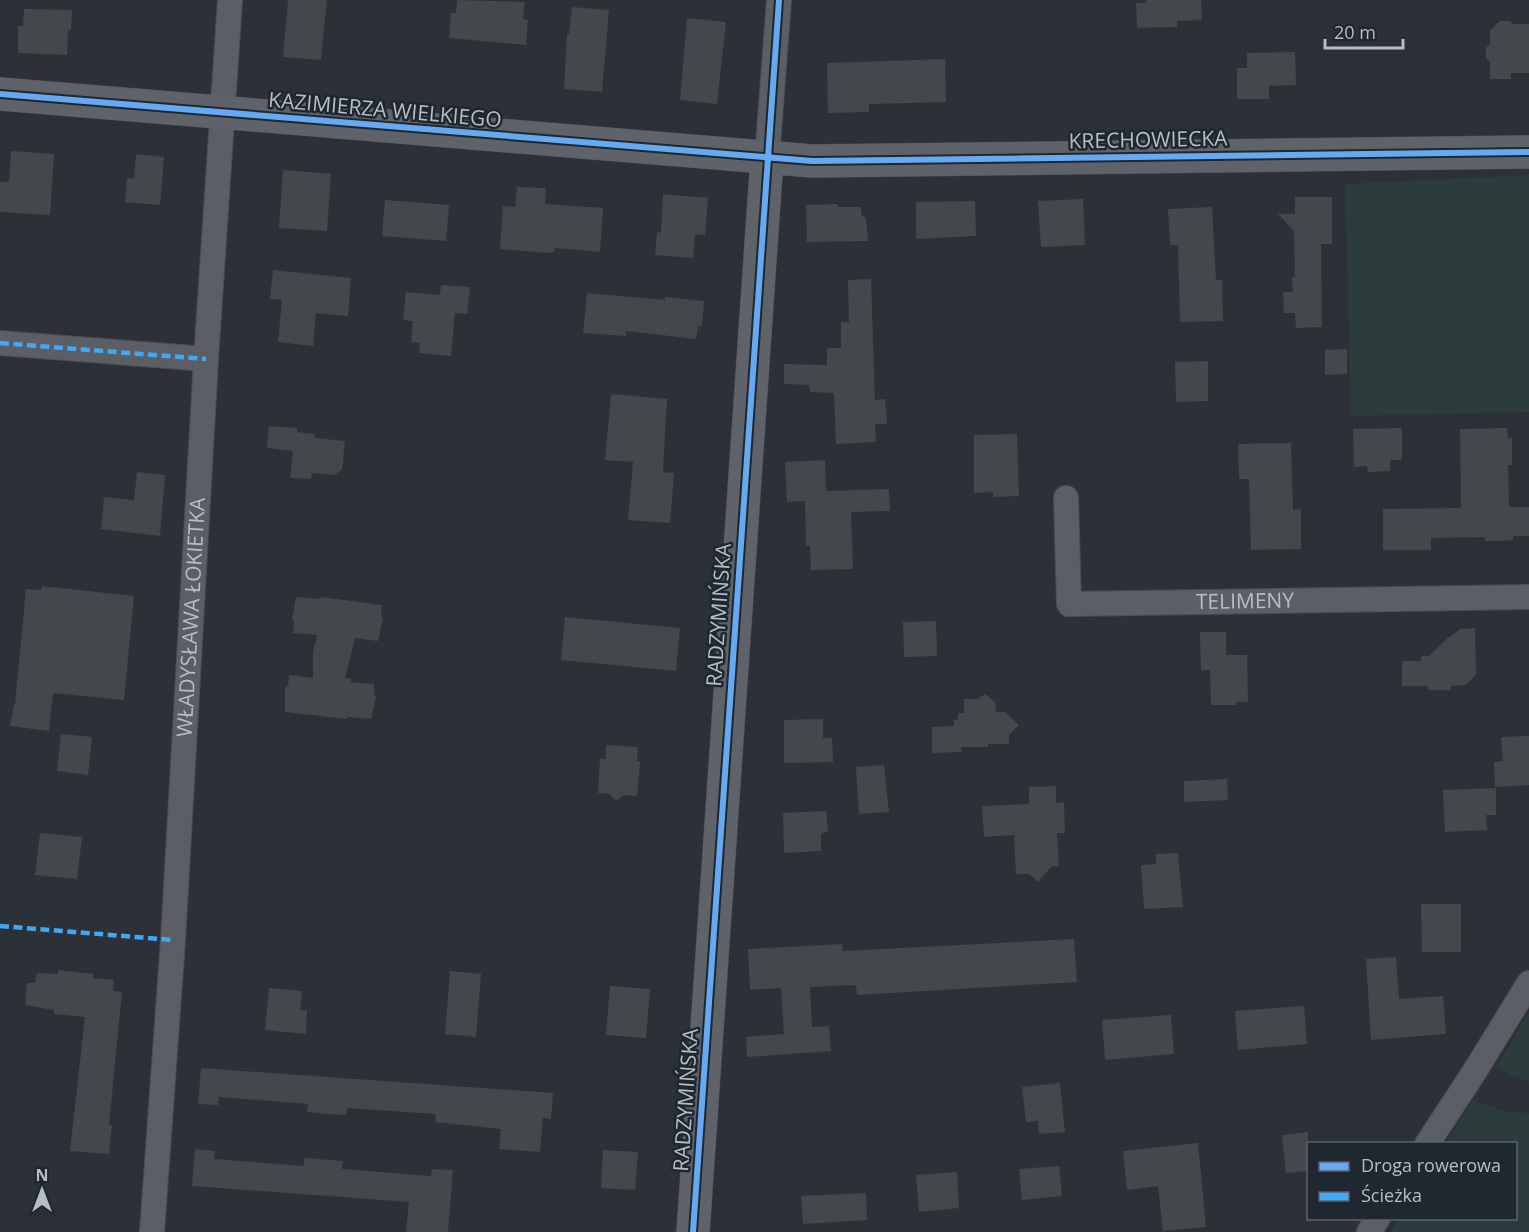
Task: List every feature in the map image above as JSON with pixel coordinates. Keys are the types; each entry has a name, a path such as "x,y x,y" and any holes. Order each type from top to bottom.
{"street":[{"name":"WŁADYSŁAWA ŁOKIETKA","path":"152,1232 173,940 206,359 230,0"},
{"name":"RADZYMIŃSKA","path":"693,1232 779,0"},
{"name":"KAZIMIERZA WIELKIEGO","path":"0,94 767,158"},
{"name":"KRECHOWIECKA","path":"767,158 812,161 1529,152"},
{"path":"0,344 206,359"},
{"name":"TELIMENY","path":"1066,498 1069,604 1529,597"},
{"path":"1428,1142 1529,983"}],"shaded area":[{"path":"1529,175 1529,412 1351,416 1345,184"},
{"path":"1529,1012 1529,1081 1509,1075 1497,1066"},
{"path":"1473,1100 1508,1112 1529,1113 1529,1232 1391,1232 1398,1220 1517,1220 1517,1142 1447,1142"}],"building":[{"path":"288,0 327,0 321,60 283,57"},
{"path":"457,0 525,2 523,19 528,20 526,45 449,38 451,13 456,13"},
{"path":"1146,0 1201,0 1202,20 1177,21 1177,27 1137,28 1136,3 1146,3"},
{"path":"572,7 609,10 602,92 564,89 567,34 569,34"},
{"path":"24,9 72,10 67,55 18,53 18,26 23,26"},
{"path":"687,18 726,22 717,104 680,100"},
{"path":"1500,21 1529,24 1529,73 1511,73 1511,79 1490,79 1490,62 1486,58 1486,48 1490,44 1490,30"},
{"path":"1295,52 1296,85 1269,86 1269,99 1237,99 1237,68 1247,68 1247,53"},
{"path":"945,59 946,102 869,104 869,112 828,113 827,63"},
{"path":"11,151 54,154 50,215 0,212 0,182 9,182"},
{"path":"136,154 164,157 160,205 125,202 127,178 134,179"},
{"path":"283,170 331,174 327,231 279,228"},
{"path":"517,187 546,188 545,204 603,208 600,252 555,248 554,252 548,253 500,249 503,206 515,207"},
{"path":"663,194 708,198 705,235 695,234 693,258 655,255 657,232 661,233"},
{"path":"1295,197 1332,197 1332,244 1321,244 1322,327 1296,328 1295,313 1284,313 1283,292 1293,292 1292,277 1295,277 1294,231 1278,214 1295,214"},
{"path":"1083,199 1085,245 1041,247 1038,201"},
{"path":"385,200 449,205 446,241 382,236"},
{"path":"975,201 976,236 916,239 916,202"},
{"path":"838,204 838,207 861,207 861,214 866,219 868,241 807,242 806,205"},
{"path":"1212,207 1216,280 1222,280 1223,321 1180,322 1178,245 1170,245 1168,209"},
{"path":"273,270 351,278 348,316 316,313 313,346 278,342 282,300 270,299"},
{"path":"871,279 875,400 885,399 887,424 875,424 876,442 836,444 834,393 810,392 809,385 784,384 784,364 827,365 827,348 841,348 841,322 849,322 848,280"},
{"path":"441,285 470,287 467,314 455,313 451,356 419,353 420,343 411,342 413,321 403,320 406,292 440,295"},
{"path":"587,293 704,301 702,326 698,326 696,339 626,331 626,336 583,333"},
{"path":"1347,349 1347,374 1325,375 1325,350"},
{"path":"1208,361 1208,401 1176,402 1175,362"},
{"path":"611,394 667,399 663,472 674,473 670,523 628,520 633,462 605,460"},
{"path":"269,426 297,428 297,432 315,434 315,438 345,441 342,470 334,475 312,473 311,479 290,478 293,451 267,448"},
{"path":"1402,428 1402,460 1390,460 1390,471 1368,472 1367,466 1354,467 1353,429"},
{"path":"1507,428 1508,438 1512,438 1512,465 1508,465 1509,507 1529,507 1529,536 1513,536 1513,540 1499,541 1485,541 1485,537 1431,538 1431,550 1383,550 1383,509 1461,508 1460,429"},
{"path":"1017,434 1019,496 993,497 993,492 974,493 974,435"},
{"path":"1291,443 1293,510 1301,509 1301,549 1251,550 1249,479 1239,479 1238,444"},
{"path":"825,460 826,491 889,489 890,511 851,512 853,569 811,570 810,546 806,546 805,501 787,502 785,462"},
{"path":"137,472 165,475 160,536 101,529 104,497 134,500"},
{"path":"42,586 134,596 124,700 53,693 49,731 10,726 15,704 26,589 41,590"},
{"path":"296,597 320,599 321,597 382,605 381,616 383,618 378,641 355,638 345,678 351,679 351,682 374,684 376,697 371,719 347,717 347,719 285,712 285,688 288,686 289,675 313,678 313,652 317,635 293,633 294,622 292,620"},
{"path":"565,617 680,628 676,671 561,660"},
{"path":"936,621 937,656 904,657 903,622"},
{"path":"1475,628 1476,675 1465,685 1451,686 1451,690 1428,690 1428,686 1402,686 1402,661 1421,661 1421,656 1429,656 1461,629"},
{"path":"1200,632 1226,632 1226,655 1247,655 1248,702 1236,702 1236,705 1211,705 1210,670 1201,670"},
{"path":"985,694 995,702 996,712 1005,712 1019,725 1009,735 1009,744 961,747 961,752 932,753 932,727 954,726 954,720 958,720 958,713 964,713 964,699 978,699"},
{"path":"823,719 823,738 832,738 833,762 784,763 784,720"},
{"path":"61,734 92,737 88,775 57,771"},
{"path":"1529,736 1529,785 1495,787 1494,762 1503,761 1501,737"},
{"path":"606,745 638,747 637,761 640,761 637,796 624,795 616,801 610,794 598,793 600,759 606,759"},
{"path":"884,765 889,812 859,814 856,767"},
{"path":"1227,779 1228,800 1184,802 1184,781"},
{"path":"1056,786 1056,803 1064,802 1065,833 1057,833 1059,866 1052,866 1038,882 1029,874 1016,874 1014,835 984,837 982,806 1029,804 1029,787"},
{"path":"1496,788 1496,815 1486,815 1487,830 1445,832 1443,790"},
{"path":"826,811 828,832 821,833 821,851 784,853 783,813"},
{"path":"40,833 82,837 77,879 35,875"},
{"path":"1178,853 1183,907 1144,909 1141,865 1156,864 1156,854"},
{"path":"1421,904 1461,904 1461,952 1422,952"},
{"path":"1074,939 1077,982 857,995 856,985 810,987 812,1027 829,1026 831,1051 747,1057 746,1037 784,1034 781,988 750,990 748,949 842,944 843,951"},
{"path":"1396,957 1399,999 1443,996 1446,1034 1371,1040 1366,959"},
{"path":"58,970 94,974 93,978 114,980 113,991 122,992 109,1125 112,1125 109,1154 70,1151 85,1017 54,1014 54,1010 25,1005 27,983 35,983 37,973 58,974"},
{"path":"450,971 481,974 476,1037 445,1034"},
{"path":"610,986 650,989 646,1038 606,1035"},
{"path":"269,988 302,991 300,1010 307,1010 306,1034 265,1030"},
{"path":"1304,1006 1307,1044 1238,1050 1235,1011"},
{"path":"1171,1015 1174,1054 1105,1060 1102,1020"},
{"path":"201,1068 553,1093 551,1119 543,1118 540,1152 499,1149 501,1129 435,1122 436,1114 347,1108 346,1115 327,1114 307,1112 308,1104 219,1097 218,1105 198,1104"},
{"path":"1060,1083 1065,1132 1039,1134 1038,1121 1026,1122 1022,1087"},
{"path":"1308,1132 1307,1171 1286,1173 1282,1135"},
{"path":"1198,1143 1206,1227 1163,1231 1158,1186 1127,1190 1123,1151"},
{"path":"195,1149 215,1151 214,1159 304,1166 304,1158 343,1161 342,1169 431,1176 432,1169 453,1170 448,1232 406,1232 409,1202 192,1186"},
{"path":"603,1150 638,1152 635,1190 601,1188"},
{"path":"1059,1166 1062,1196 1022,1200 1019,1169"},
{"path":"957,1172 959,1208 919,1212 916,1175"},
{"path":"866,1193 867,1220 803,1224 801,1196"}],"marked path":[{"path":"0,343 206,359"},
{"path":"0,926 173,940"}],"cycle path":[{"path":"693,1232 779,0"},
{"path":"0,94 812,161 1529,152"}]}
